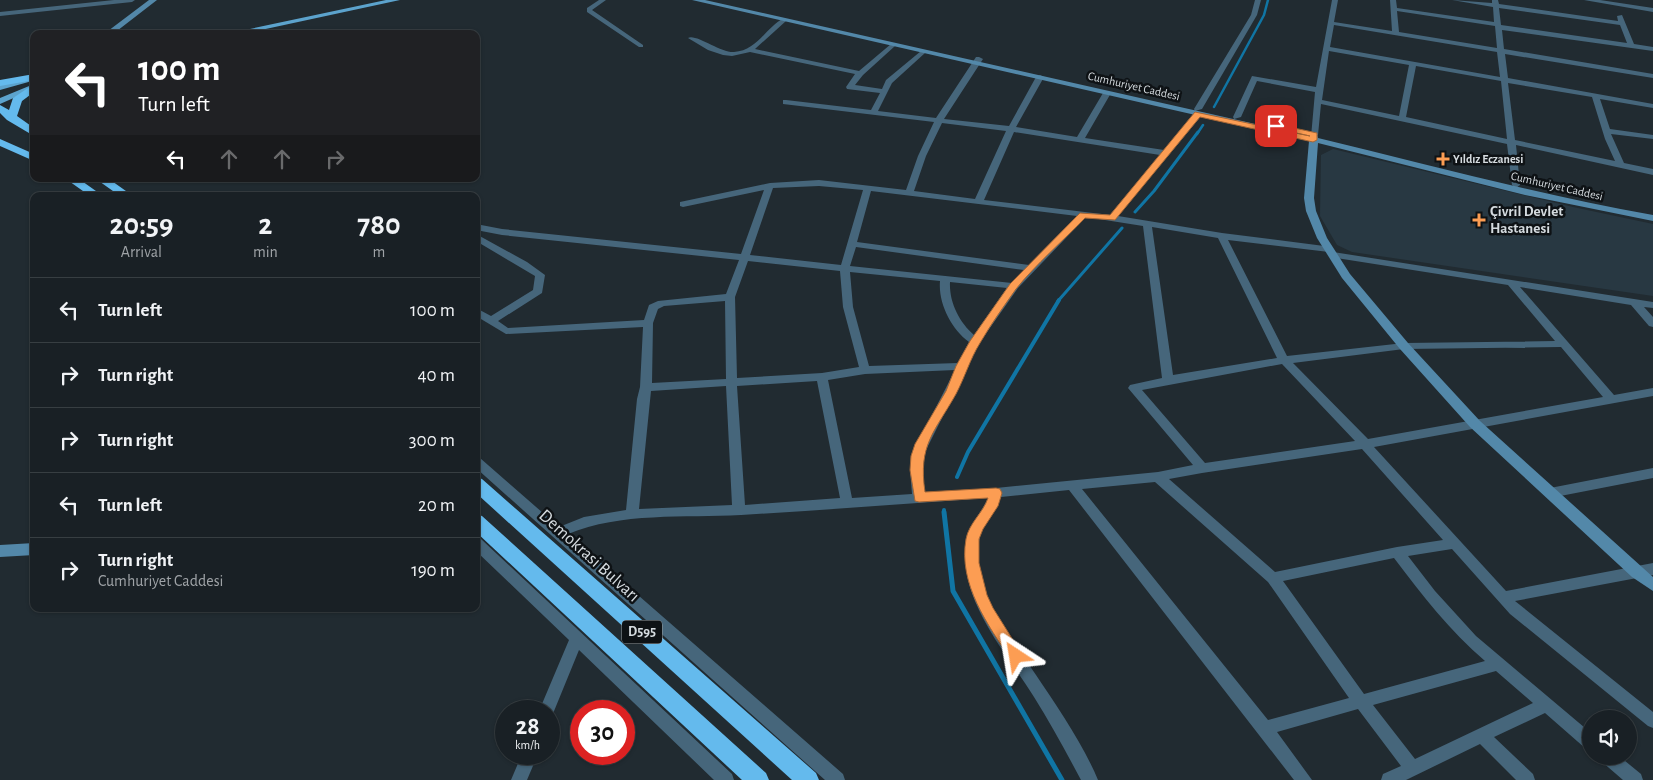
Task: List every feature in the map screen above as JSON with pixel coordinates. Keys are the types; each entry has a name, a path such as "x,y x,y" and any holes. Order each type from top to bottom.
{"highway":[{"path":"0,83 30,78"},
{"path":"12,118 17,100 30,89"},
{"path":"0,108 30,130"},
{"path":"0,142 30,156"},
{"path":"77,182 92,192"},
{"path":"106,182 121,192"},
{"name":"Demokrasi Bulvarı","path":"480,487 808,780"},
{"name":"D595","path":"480,525 758,780"}],"main road":[{"path":"113,30 153,0"},
{"path":"249,30 396,0"},
{"name":"Cumhuriyet Caddesi","path":"696,0 923,52 977,62 1314,137 1653,217"},
{"name":"Cumhuriyet Caddesi","path":"717,0 1040,77 1198,111 1237,117 1509,188 1614,212 1653,217"},
{"path":"266,30 384,2"},
{"path":"0,88 30,78"},
{"path":"0,101 30,88"},
{"path":"1314,137 1309,198 1315,223 1331,252 1361,296 1475,424 1636,573 1653,585"},
{"path":"0,551 30,549"}],"street":[{"path":"0,14 132,0"},
{"path":"603,0 590,8 589,11 641,46"},
{"path":"1112,218 1166,154 1198,111 1254,15 1258,0"},
{"path":"1314,137 1319,90 1335,0"},
{"path":"1393,0 1396,32"},
{"path":"1455,0 1495,3 1621,22"},
{"path":"1587,0 1616,2 1653,10"},
{"path":"1616,2 1621,22 1631,45"},
{"path":"1495,3 1513,143 1516,185"},
{"path":"1394,9 1653,49"},
{"path":"691,38 721,53 735,55 750,50 784,20"},
{"path":"1331,23 1396,32 1653,76"},
{"path":"884,91 850,87 860,73 893,45"},
{"path":"1326,48 1505,78 1653,106"},
{"path":"750,50 860,73"},
{"path":"874,112 889,82 923,52"},
{"path":"909,193 922,156 939,120 977,62"},
{"path":"1402,119 1413,62"},
{"path":"978,202 1011,129 1040,77"},
{"path":"1237,117 1255,78 1319,90"},
{"path":"1080,139 1107,92"},
{"path":"1595,95 1621,166"},
{"path":"1318,100 1653,172"},
{"path":"786,102 1011,129 1166,154"},
{"path":"1607,131 1653,137"},
{"path":"683,204 770,186 819,183 868,188 1112,218 1653,305"},
{"path":"739,510 732,382 730,297 743,256 770,186"},
{"path":"865,370 848,307 845,267 868,188"},
{"path":"919,497 916,470 917,456 952,391 975,341 1014,286 1083,215"},
{"path":"1147,224 1168,380"},
{"path":"480,228 502,232 1014,286"},
{"path":"1222,236 1284,360 1365,444 1503,597 1533,625 1653,721"},
{"path":"480,239 540,275 538,290 491,321"},
{"path":"853,244 1030,268"},
{"path":"945,278 946,295 960,329 975,341"},
{"path":"1510,282 1611,399"},
{"path":"632,514 643,399 646,387 648,323 654,307 662,303 730,297"},
{"path":"1635,302 1653,324"},
{"path":"480,314 506,331 648,323"},
{"path":"1202,468 1134,388 1168,380 1284,360 1404,346 1562,344"},
{"path":"646,387 822,376 865,370 962,366"},
{"path":"822,376 847,503"},
{"path":"558,533 584,522 632,514 739,510 996,493 1158,476 1365,444 1653,392"},
{"path":"480,465 837,780"},
{"path":"1550,493 1653,473"},
{"path":"1158,476 1273,578 1412,768"},
{"path":"1072,485 1304,780"},
{"path":"996,493 992,506 977,528 973,539 972,563 980,595 988,612 1035,685 1090,780"},
{"path":"1273,578 1397,552 1456,543"},
{"path":"480,547 726,780"},
{"path":"1397,552 1451,620 1496,664 1582,736"},
{"path":"1503,597 1653,569"},
{"path":"552,700 577,638"},
{"path":"1265,728 1496,664"},
{"path":"1389,780 1545,704"},
{"path":"1481,735 1528,780"},
{"path":"519,780 525,765"},
{"path":"1617,765 1635,780"}],"shaded area":[{"name":"Çivril Devlet Hastanesi","path":"1333,149 1573,207 1653,224 1653,296 1352,252 1337,245 1320,216 1321,155"}],"waterway":[{"path":"1214,107 1264,15 1268,0"},
{"path":"1197,134 1203,125"},
{"path":"1135,212 1154,191 1198,132"},
{"path":"1058,301 1122,228"},
{"path":"957,477 968,452 1059,300"},
{"path":"944,512 953,591 1062,780"}],"place":[{"name":"Yıldız Eczanesi","path":"1443,159"},
{"name":"Çivril Devlet Hastanesi","path":"1479,220"}],"route":[{"path":"1016,656 988,612 980,595 972,563 973,539 977,528 992,506 996,493 919,497 916,470 917,456 922,444 952,391 975,341 1014,286 1083,215 1112,218 1198,114 1313,140 1314,135 1276,126"}]}
